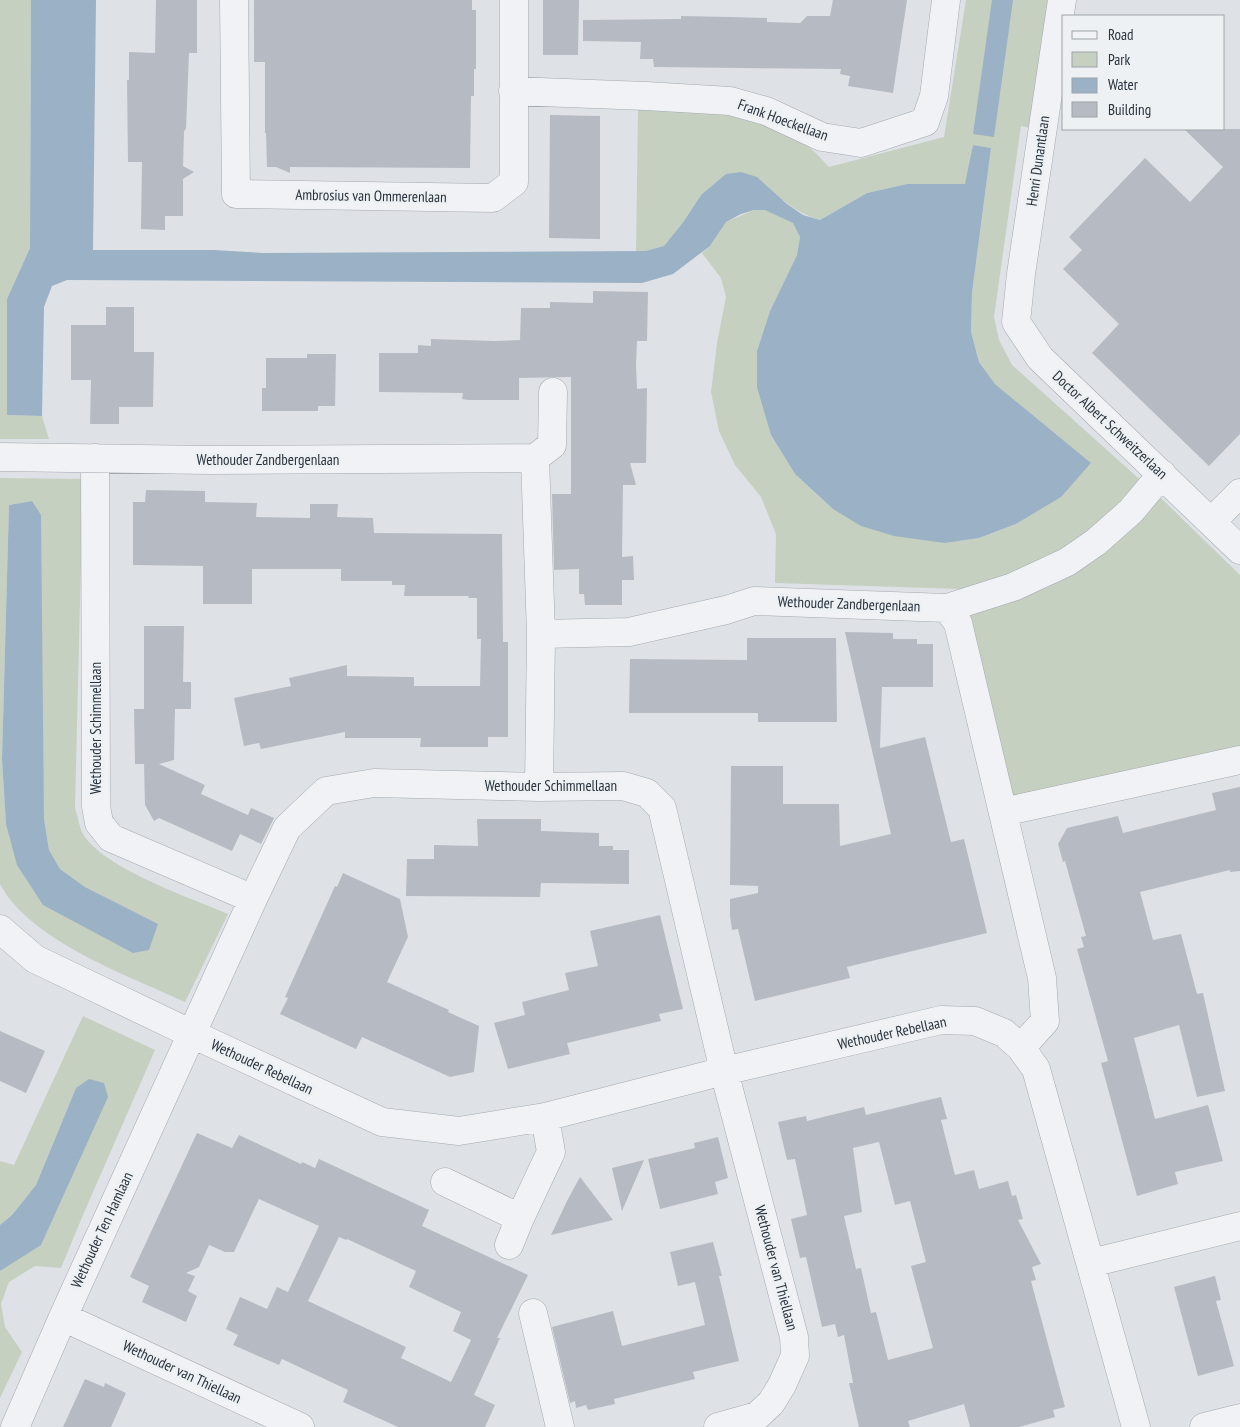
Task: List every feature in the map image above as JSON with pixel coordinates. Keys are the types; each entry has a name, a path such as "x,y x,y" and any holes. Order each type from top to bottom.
{"street":[{"name":"Ambrosius van Ommerenlaan","path":"234,0 236,194 493,198 514,182 514,0"},
{"name":"Frank Hoeckellaan","path":"513,91 730,101 766,111 822,137 861,143 925,122 934,96 946,0"},
{"name":"Henri Dunantlaan","path":"1016,322 1021,274 1062,0"},
{"name":"Doctor Albert Schweitzerlaan","path":"1016,322 1040,358 1240,550"},
{"path":"539,787 541,634 535,458 552,445 553,392"},
{"name":"Wethouder Zandbergenlaan","path":"0,457 219,460 535,458"},
{"name":"Wethouder Schimmellaan","path":"95,458 96,806 99,823 110,838 253,899"},
{"name":"Wethouder Zandbergenlaan","path":"541,634 629,632 726,610 754,601 947,608 1013,587 1067,562 1096,542 1131,511 1162,474"},
{"path":"1211,522 1240,493"},
{"path":"947,608 958,623 1042,978 1045,1021 1021,1048"},
{"path":"1003,812 1240,760"},
{"name":"Wethouder Schimmellaan","path":"192,1034 287,828 326,791 374,784 539,787 623,786 647,792 662,808 724,1071"},
{"name":"Wethouder Rebellaan","path":"0,929 35,958 192,1034 382,1122 459,1132 545,1117 724,1071 941,1020 975,1021 1004,1033 1021,1048 1036,1069 1136,1427"},
{"name":"Wethouder Ten Hamlaan","path":"15,1427 192,1034"},
{"name":"Wethouder van Thiellaan","path":"718,1427 756,1416 771,1403 782,1385 795,1356 794,1337 724,1071"},
{"path":"508,1244 551,1152 545,1117"},
{"path":"445,1182 520,1218"},
{"path":"1091,1263 1240,1226"},
{"path":"533,1312 560,1427"},
{"name":"Wethouder van Thiellaan","path":"63,1317 300,1427"},
{"path":"1204,1427 1240,1418"}],"green space":[{"path":"0,0 31,0 30,248 7,299 7,415 42,416 49,439 0,439"},
{"path":"966,0 1048,0 1030,128 1021,126 994,317 999,340 1012,365 1165,502 1240,575 1240,748 1014,802 960,589 775,583 776,534 761,497 735,465 719,431 711,392 717,343 726,297 721,278 702,253 710,246 726,222 754,210 766,210 793,223 800,237 797,255 770,311 757,351 771,435 795,474 833,509 945,543 979,538 1016,524 1060,497 1091,463 995,384 979,362 971,332 972,293 991,148 973,145 966,185 907,184 867,193 820,220 793,207 756,177 701,195 684,221 664,246 636,252 638,106 726,114 768,125 788,134 807,146 829,167 944,137"},
{"path":"0,478 83,479 75,808 80,828 93,847 109,859 149,881 228,914 185,1002 83,955 57,940 34,923 14,904 0,884","holes":["32,501 44,819 49,850 60,869 85,887 157,924 44,905 6,824 2,759 9,505"]},
{"path":"83,1016 155,1050 61,1268 35,1266 9,1282 1,1304 5,1327 22,1352 0,1398 0,1271 14,1261 76,1088 36,1185 12,1215 0,1225 0,1161 14,1165"}],"water":[{"path":"31,0 96,0 93,250 214,250 263,253 645,251 664,246 684,221 701,195 726,174 741,172 757,177 787,204 803,215 820,220 867,193 907,184 965,184 973,145 991,148 972,293 971,332 979,362 995,384 1091,463 1061,497 1016,524 979,538 945,543 894,536 861,526 833,509 795,474 771,435 757,387 757,351 770,311 797,255 800,237 793,223 765,210 754,210 741,214 726,222 710,246 673,274 642,283 67,280 52,286 44,307 42,416 7,415 7,299 30,248"},
{"path":"992,0 1013,0 994,137 973,134"},
{"path":"32,501 41,515 44,819 49,850 60,869 85,887 158,924 149,950 133,953 43,905 17,865 6,824 2,759 9,505"},
{"path":"89,1079 104,1083 108,1097 41,1245 0,1271 0,1225 12,1215 36,1185 76,1088"}],"building":[{"path":"156,0 197,0 197,53 189,53 183,166 194,172 183,179 183,216 165,216 165,230 141,229 142,162 128,162 127,80 129,80 129,52 155,53"},
{"path":"254,0 472,0 472,10 476,10 476,69 474,69 474,96 471,96 470,168 290,167 290,173 276,167 267,167 265,62 254,62"},
{"path":"543,0 579,0 578,55 543,55"},
{"path":"833,0 907,0 893,93 848,86 850,76 840,74 841,69 654,67 653,59 640,59 641,42 583,41 583,20 681,19 681,16 767,18 767,22 800,23 807,16 830,16"},
{"path":"550,115 600,116 600,239 549,238"},
{"path":"1240,129 1240,434 1209,466 1092,353 1119,324 1063,269 1082,250 1069,237 1145,158 1190,202 1223,167 1185,130"},
{"path":"593,291 648,292 647,341 637,341 636,365 637,389 647,388 646,463 630,463 636,485 623,485 622,557 633,556 634,580 622,580 622,605 585,605 584,594 579,594 579,569 554,570 552,494 571,494 571,377 519,378 519,400 468,400 462,399 463,393 379,392 379,353 418,353 418,345 431,346 431,339 520,340 521,308 550,308 550,302 593,303"},
{"path":"106,307 134,307 134,352 154,352 153,407 119,407 119,424 90,424 91,380 71,380 71,325 106,325"},
{"path":"307,354 336,354 335,406 318,406 318,411 262,411 262,388 266,388 266,358 307,358"},
{"path":"146,490 205,491 205,502 257,503 256,517 310,518 310,504 338,504 337,517 373,518 374,533 502,534 503,642 508,642 508,737 488,737 488,747 420,747 421,738 345,738 345,732 261,749 259,743 244,746 234,698 291,686 289,678 347,665 347,676 414,677 414,686 480,686 481,639 477,639 477,598 468,598 469,596 404,596 405,585 392,585 392,581 341,581 341,569 252,569 252,604 203,604 203,566 133,565 133,502 145,502"},
{"path":"144,626 184,626 183,682 191,682 191,709 175,709 174,760 159,764 205,785 201,794 248,815 251,808 274,818 261,844 240,834 232,851 159,818 154,821 145,805 144,764 135,764 134,709 144,709"},
{"path":"845,632 893,633 893,639 917,639 917,644 933,644 933,687 882,687 880,748 925,737 951,842 964,839 987,933 847,967 850,978 755,1001 738,929 732,930 730,916 730,899 758,893 758,886 730,885 731,766 783,766 783,804 839,804 840,846 891,834"},
{"path":"747,638 836,638 837,722 758,722 758,713 629,713 630,659 747,660"},
{"path":"1240,787 1240,871 1230,872 1230,870 1140,892 1153,940 1181,934 1197,994 1203,993 1225,1091 1197,1097 1179,1025 1134,1038 1155,1119 1208,1105 1223,1161 1175,1172 1178,1184 1137,1196 1101,1063 1108,1061 1077,949 1084,947 1081,937 1086,936 1065,861 1063,862 1058,844 1067,828 1118,816 1123,833 1216,810 1212,793"},
{"path":"477,819 541,819 541,831 599,833 599,846 613,846 613,850 629,850 629,884 541,883 540,897 406,896 407,859 434,859 434,845 478,846"},
{"path":"343,873 400,899 408,937 387,982 479,1026 474,1072 450,1077 362,1037 356,1049 280,1014 288,998 285,997 335,886 337,887"},
{"path":"660,915 683,1009 659,1014 661,1021 567,1043 570,1054 508,1069 494,1023 525,1015 522,1002 569,990 565,973 598,966 590,931"},
{"path":"0,1031 45,1051 26,1093 0,1081"},
{"path":"941,1097 947,1119 941,1120 955,1175 974,1170 979,1189 1008,1181 1012,1196 1016,1195 1023,1219 1018,1220 1041,1264 1032,1267 1036,1280 1031,1281 1065,1407 1053,1410 1055,1417 1019,1427 970,1427 964,1404 908,1421 910,1427 859,1427 849,1383 853,1383 844,1335 838,1337 835,1324 822,1327 806,1257 800,1258 791,1219 807,1215 795,1159 787,1160 778,1122 806,1116 807,1121 864,1107 866,1115","holes":["879,1142 895,1205 910,1201 926,1262 911,1266 933,1348 888,1360 876,1312 871,1313 861,1268 856,1269 844,1216 862,1212 853,1148"]},
{"path":"197,1133 232,1148 239,1135 301,1164 302,1162 315,1168 319,1159 429,1210 422,1226 528,1275 497,1338 500,1338 474,1395 495,1405 485,1427 398,1427 343,1402 348,1390 282,1359 279,1365 233,1345 238,1335 226,1329 240,1297 267,1309 277,1287 288,1292 319,1226 259,1199 234,1252 225,1252 209,1245 199,1267 186,1273 195,1276 188,1291 197,1296 186,1322 142,1302 149,1286 130,1277","holes":["339,1237 416,1271 409,1287 461,1312 453,1331 471,1340 451,1382 401,1358 406,1347 308,1301"]},
{"path":"718,1137 728,1178 715,1182 718,1194 660,1209 648,1159 695,1148 694,1143"},
{"path":"644,1160 622,1211 612,1168"},
{"path":"580,1177 613,1220 551,1235 567,1201"},
{"path":"713,1242 722,1276 719,1276 739,1361 693,1372 695,1379 614,1399 615,1404 588,1410 586,1405 576,1408 575,1401 570,1403 552,1327 613,1311 622,1346 705,1325 695,1282 678,1286 670,1252"},
{"path":"1215,1276 1221,1300 1216,1301 1234,1366 1198,1376 1174,1287"},
{"path":"85,1379 104,1387 105,1383 126,1393 111,1427 63,1427"}]}
